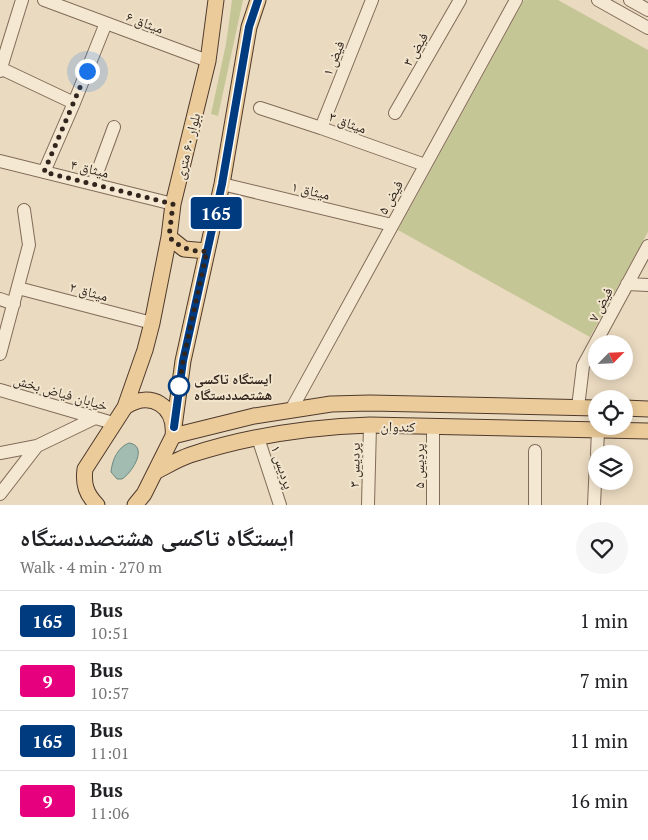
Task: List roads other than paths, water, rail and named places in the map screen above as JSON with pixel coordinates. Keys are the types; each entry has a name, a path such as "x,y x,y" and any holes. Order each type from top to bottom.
{"main road":[{"name":"بلوار ۶۰ متری","path":"97,505 85,490 85,469 125,407 145,350 169,237 173,204 208,62 216,0"},
{"path":"135,505 144,494 156,472 173,432 183,361 222,184 249,27 258,0"},
{"path":"169,237 184,249 207,251"},
{"path":"125,407 142,399 160,404 172,418 173,432"},
{"name":"کندوان","path":"173,432 330,404 370,403 588,408"},
{"path":"633,408 648,409"},
{"name":"کندوان","path":"156,472 188,455 258,438 332,426 588,428"},
{"name":"کندوان","path":"633,430 648,431"}],"street":[{"path":"22,0 0,69 74,103"},
{"name":"میثاق ۶","path":"44,0 208,62"},
{"name":"فیض ۱","path":"321,128 372,0"},
{"name":"فیض ۳","path":"395,113 460,0"},
{"name":"فیض ۵","path":"291,410 516,0"},
{"path":"598,0 648,28"},
{"path":"633,1 648,10"},
{"path":"44,172 106,23"},
{"name":"میثاق ۳","path":"260,108 425,165"},
{"path":"93,184 114,126"},
{"name":"میثاق ۴","path":"0,161 173,204"},
{"name":"میثاق ۱","path":"222,184 392,225"},
{"path":"0,354 30,245 24,210"},
{"name":"فیض ۷","path":"578,407 583,366 648,246"},
{"path":"627,284 648,285"},
{"name":"میثاق ۲","path":"18,288 152,323"},
{"path":"0,299 14,304"},
{"name":"خیابان فیاض بخش","path":"0,390 113,423"},
{"path":"0,452 37,446 95,418"},
{"name":"پردیس ۳","path":"368,505 370,425"},
{"name":"پردیس ۵","path":"433,427 433,505"},
{"name":"پردیس ۱","path":"258,438 280,505"},
{"path":"0,494 37,446"},
{"path":"535,451 535,505"},
{"path":"594,505 595,490"}],"place":[{"name":"ایستگاه تاکسی هشتصددستگاه","path":"179,386"}]}
